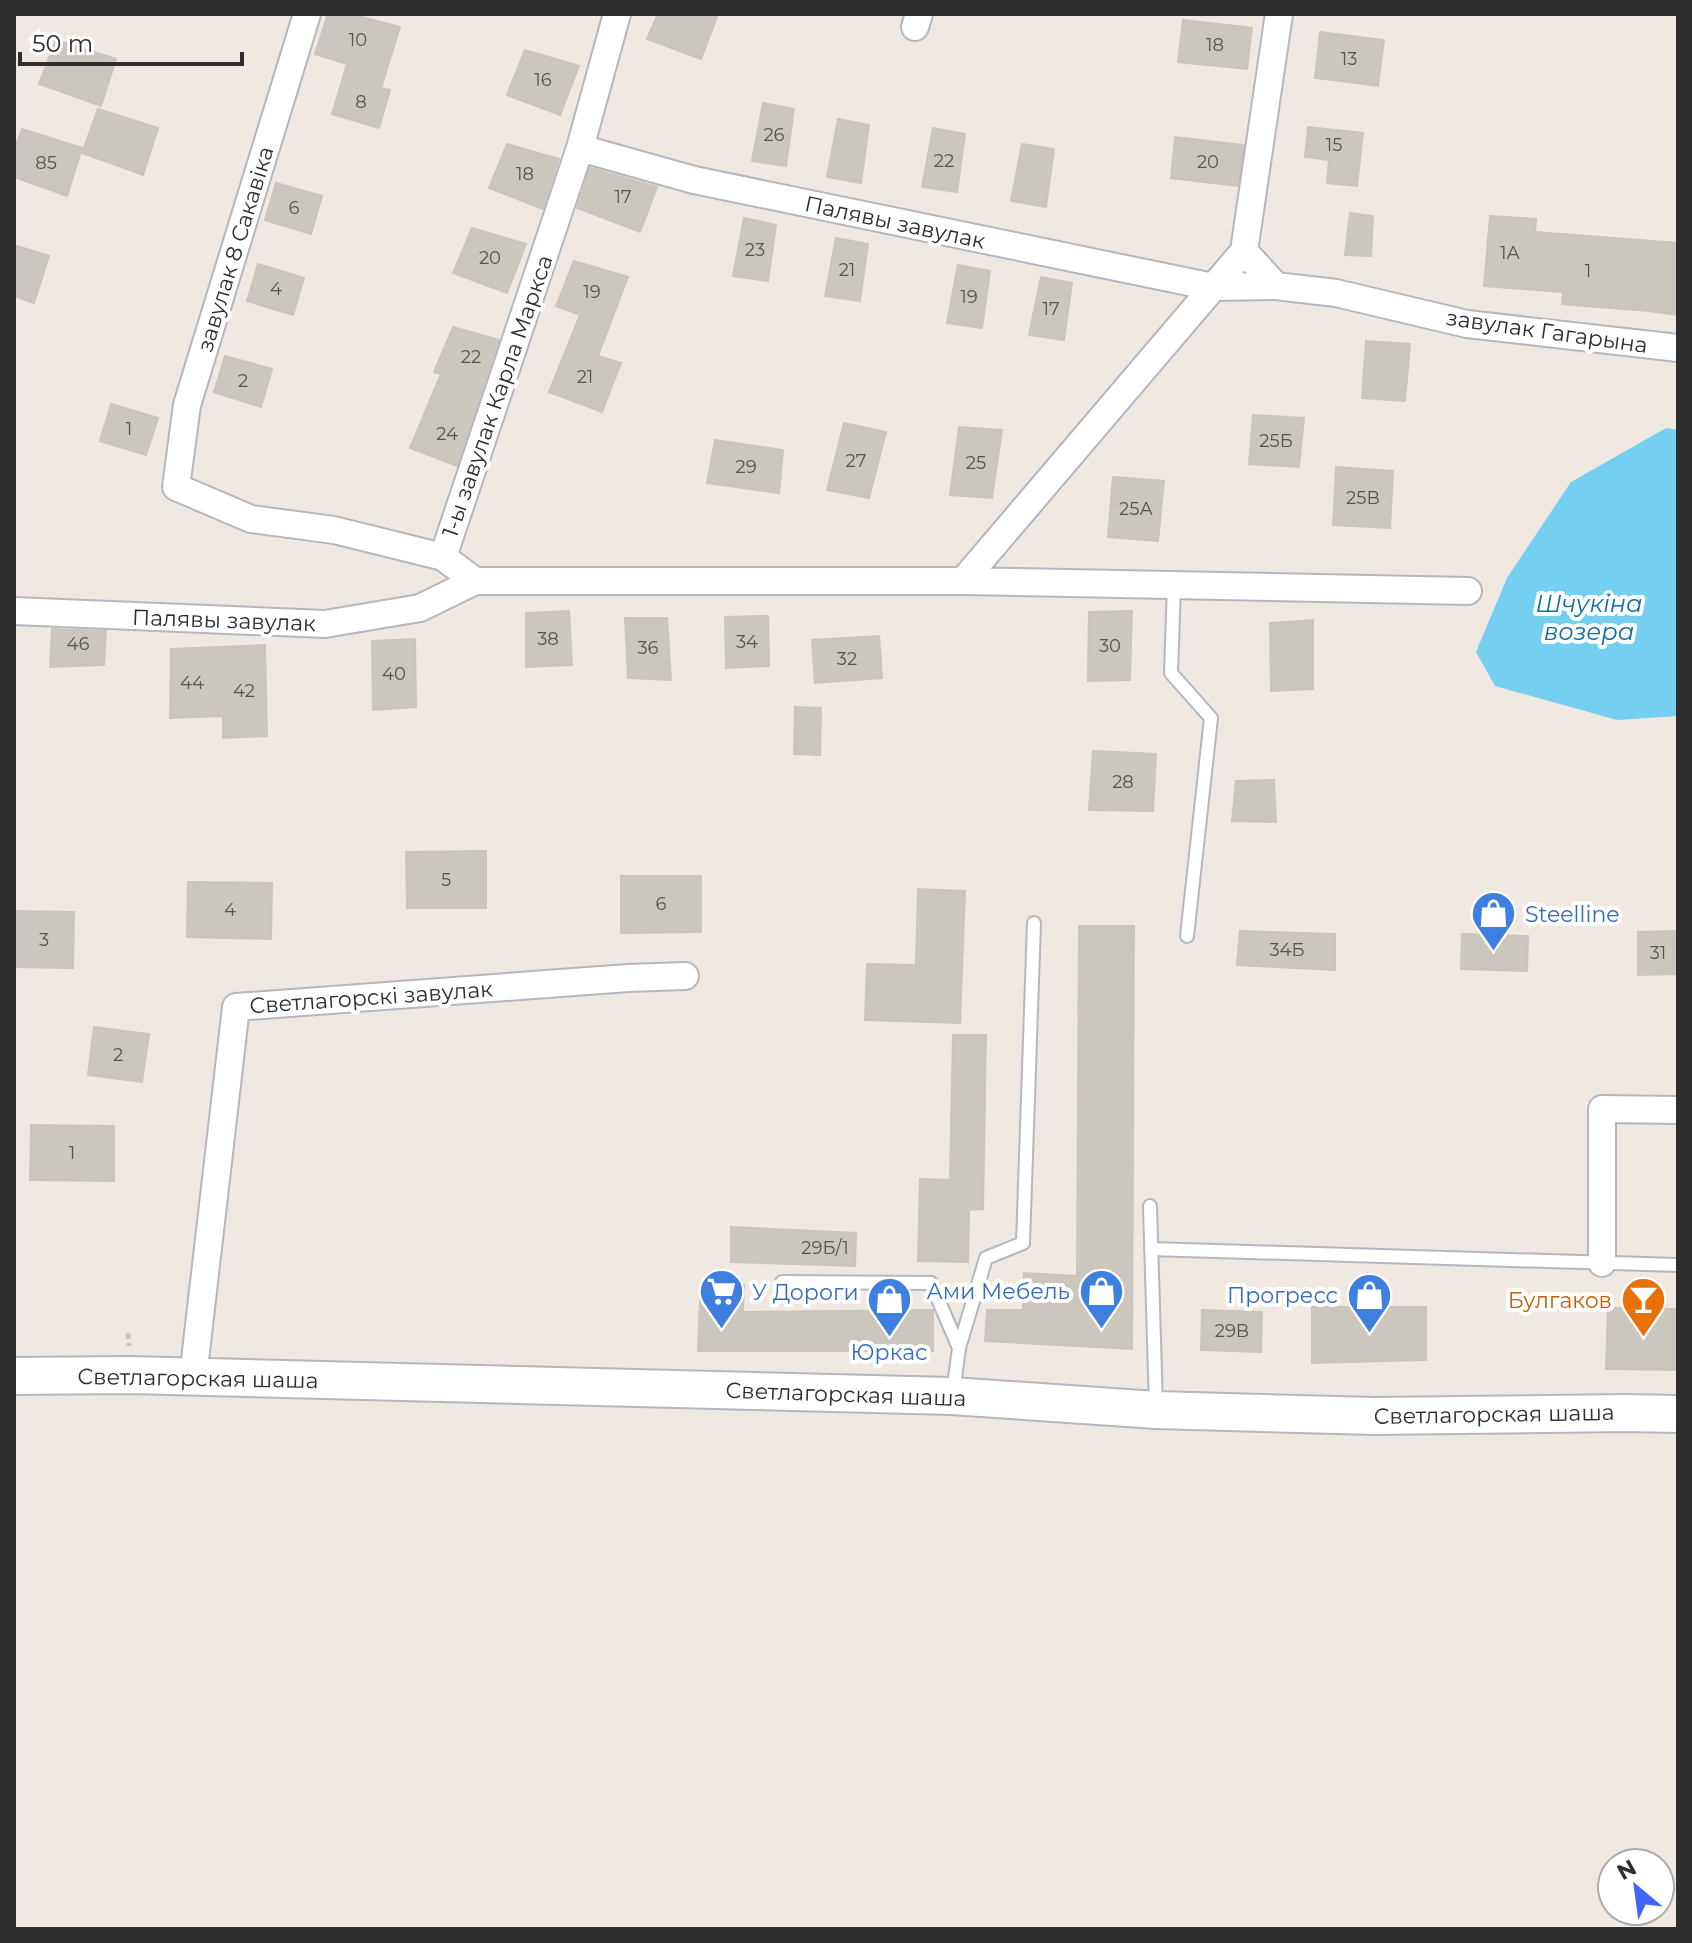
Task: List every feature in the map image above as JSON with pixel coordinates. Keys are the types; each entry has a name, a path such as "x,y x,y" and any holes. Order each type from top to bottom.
{"main road":[{"name":"Светлагорская шаша","path":"14,1376 130,1375 952,1396 1156,1410 1374,1416 1678,1414"}],"street":[{"name":"завулак 8 Сакавіка","path":"176,487 187,405 307,14"},
{"name":"1-ы завулак Карла Маркса","path":"176,487 251,519 334,530 443,557 580,148 617,14"},
{"path":"963,581 1244,251 1279,14"},
{"name":"Палявы завулак","path":"580,148 694,180 1213,287"},
{"path":"1244,251 1276,286"},
{"name":"завулак Гагарына","path":"1213,287 1276,286 1336,293 1467,324 1678,348"},
{"path":"443,557 475,581"},
{"name":"Палявы завулак","path":"14,611 325,624 420,608 475,581 963,581 1468,591"},
{"name":"Светлагорскі завулак","path":"193,1377 236,1007 685,976"},
{"path":"1602,1263 1602,1109 1678,1110"}],"lane":[{"path":"1174,585 1171,673 1211,718 1187,936"},
{"path":"952,1396 959,1348 986,1258 1023,1243 1034,923"},
{"path":"1150,1206 1156,1410"},
{"path":"1151,1249 1678,1265"},
{"path":"782,1282 931,1283 959,1348"}],"water":[{"name":"Шчукіна возера","path":"1666,428 1678,430 1678,716 1617,720 1495,686 1476,652 1507,578 1571,482"}],"building":[{"path":"328,14 351,14 400,27 381,88 390,90 379,128 332,114 347,64 315,54"},
{"path":"658,14 718,14 701,59 647,39"},
{"path":"1183,20 1252,28 1247,69 1178,62"},
{"path":"1320,32 1384,40 1378,86 1315,78"},
{"path":"56,40 116,59 101,106 39,84"},
{"path":"525,50 579,66 560,115 507,95"},
{"path":"763,103 794,109 786,166 752,161"},
{"path":"98,109 158,128 143,175 82,153"},
{"path":"838,119 869,125 861,183 827,177"},
{"path":"1308,127 1363,133 1357,186 1327,183 1329,160 1305,157"},
{"path":"933,128 965,134 957,192 922,187"},
{"path":"22,129 82,148 67,196 14,177 14,150"},
{"path":"1175,137 1244,145 1238,186 1171,178"},
{"path":"507,144 559,159 543,209 489,188"},
{"path":"1022,144 1054,149 1046,207 1011,201"},
{"path":"590,168 657,187 640,232 577,208"},
{"path":"276,183 322,196 311,234 265,220"},
{"path":"1350,213 1373,216 1371,256 1345,255"},
{"path":"1490,216 1536,219 1535,232 1678,243 1678,315 1562,304 1563,292 1484,286"},
{"path":"744,218 776,225 768,281 733,276"},
{"path":"472,228 526,244 507,293 453,273"},
{"path":"836,238 868,244 860,301 825,296"},
{"path":"14,245 49,256 34,303 14,296"},
{"path":"574,261 628,277 598,356 621,363 602,412 549,392 580,315 556,306"},
{"path":"258,264 304,278 293,315 247,301"},
{"path":"958,265 990,271 982,328 947,323"},
{"path":"1041,277 1072,283 1064,340 1029,335"},
{"path":"453,327 499,340 457,466 410,448 441,374 434,372"},
{"path":"1366,341 1410,344 1405,401 1362,398"},
{"path":"225,356 272,369 261,407 214,392"},
{"path":"111,404 158,418 146,455 100,441"},
{"path":"1253,415 1304,418 1299,467 1249,464"},
{"path":"844,423 886,432 869,498 827,490"},
{"path":"959,427 1002,430 992,498 950,495"},
{"path":"715,440 783,450 779,493 707,483"},
{"path":"1336,467 1393,471 1390,528 1333,525"},
{"path":"1113,477 1164,481 1158,541 1108,537"},
{"path":"569,611 572,665 526,667 526,613"},
{"path":"1132,611 1130,680 1088,681 1089,612"},
{"path":"768,616 769,666 726,668 725,617"},
{"path":"625,618 667,618 671,680 628,678"},
{"path":"1313,620 1313,689 1271,691 1270,623"},
{"path":"52,629 106,631 104,665 50,667"},
{"path":"879,636 882,678 815,683 812,640"},
{"path":"415,639 416,707 373,710 372,641"},
{"path":"265,645 267,736 223,738 223,716 170,718 171,649"},
{"path":"795,707 821,708 820,755 794,754"},
{"path":"1093,751 1156,754 1153,811 1089,810"},
{"path":"1274,780 1276,822 1232,821 1236,781"},
{"path":"486,851 486,908 407,908 406,852"},
{"path":"621,876 701,876 701,932 621,933"},
{"path":"188,882 272,883 271,939 187,937"},
{"path":"918,889 965,891 960,1023 865,1020 867,964 916,965"},
{"path":"14,911 74,912 73,968 14,967"},
{"path":"1079,926 1134,926 1132,1349 985,1341 987,1310 1023,1310 1024,1273 1077,1276"},
{"path":"1240,931 1335,934 1335,970 1237,965"},
{"path":"1678,931 1678,974 1638,975 1638,932"},
{"path":"1462,934 1528,936 1527,971 1461,969"},
{"path":"94,1027 149,1034 142,1082 88,1075"},
{"path":"953,1035 986,1035 983,1209 969,1210 968,1262 918,1261 920,1179 950,1180"},
{"path":"31,1125 114,1126 114,1181 30,1180"},
{"path":"731,1227 856,1233 855,1266 731,1262"},
{"path":"717,1284 744,1285 743,1312 933,1310 933,1351 698,1351 700,1300 717,1301"},
{"name":"Прогресс","path":"1312,1307 1426,1307 1426,1360 1312,1363"},
{"name":"Булгаков","path":"1608,1308 1678,1309 1678,1370 1606,1369"},
{"path":"1202,1310 1262,1312 1261,1352 1201,1350"}],"place":[{"name":"Steelline","path":"1494,953"},
{"name":"Ами Мебель","path":"1101,1330"},
{"name":"У Дороги","path":"721,1331"},
{"name":"Прогресс","path":"1369,1334"},
{"name":"Юркас","path":"889,1338"},
{"name":"Булгаков","path":"1643,1339"}]}
